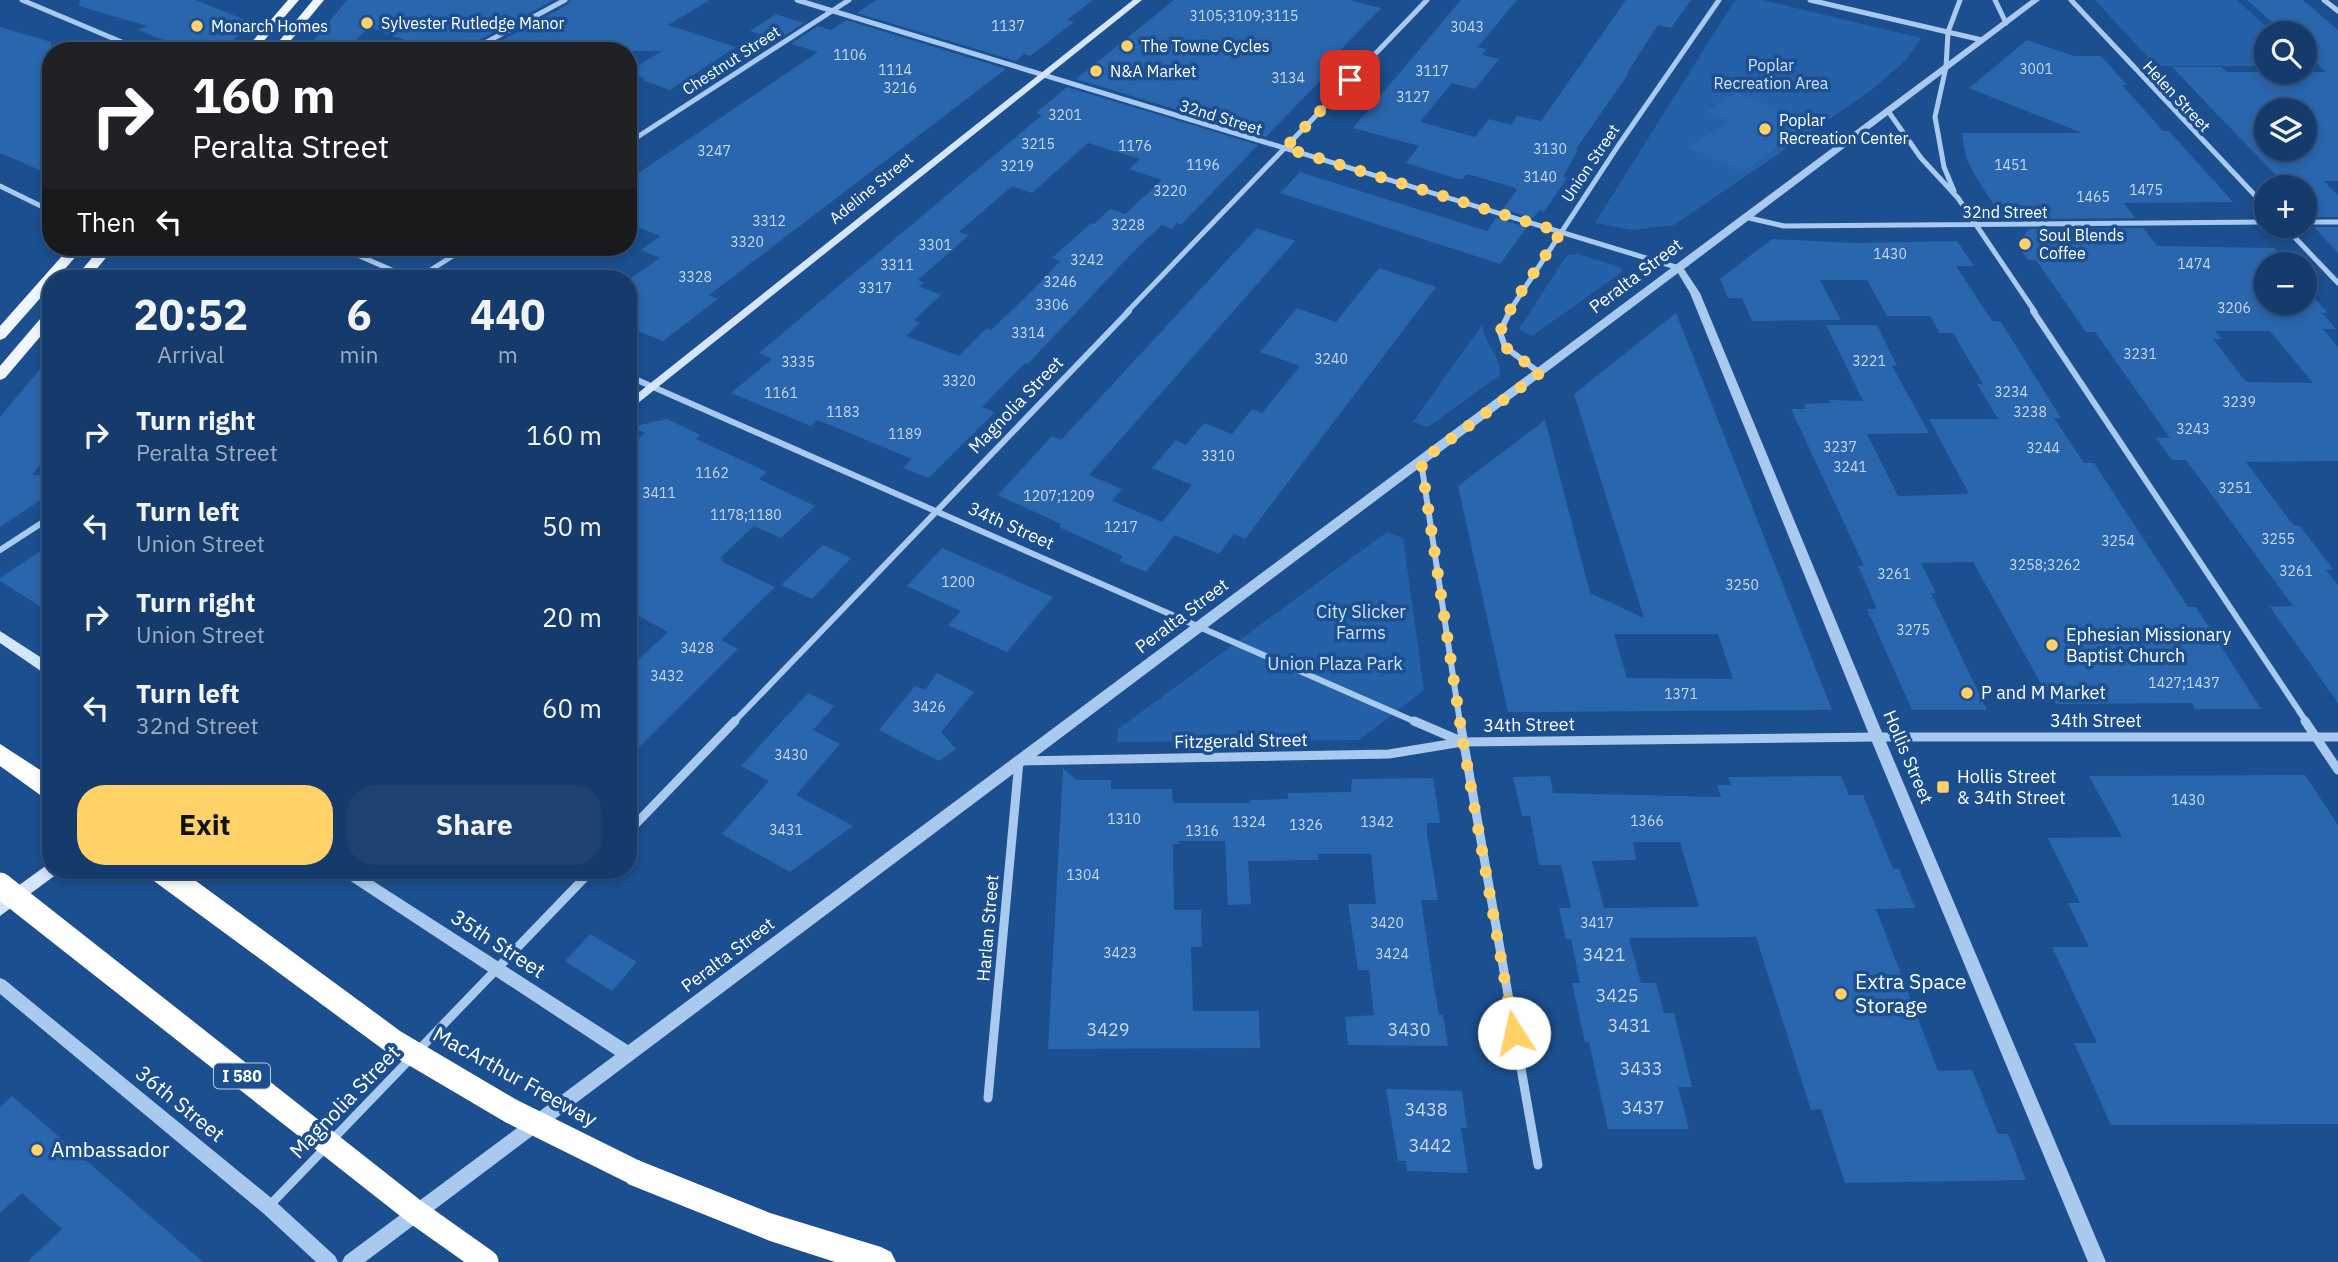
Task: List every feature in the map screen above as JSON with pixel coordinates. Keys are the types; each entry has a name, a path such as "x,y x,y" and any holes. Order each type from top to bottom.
{"highway":[{"path":"0,752 42,783"},
{"name":"MacArthur Freeway","path":"172,879 394,1042 511,1111 638,1174 770,1227 881,1262"},
{"name":"I 580","path":"0,885 414,1211 486,1262"}],"main road":[{"path":"257,42 294,0"},
{"path":"284,42 319,0"},
{"name":"Adeline Street","path":"637,400 1138,0"},
{"path":"57,270 69,256"},
{"path":"89,270 100,256"},
{"path":"0,335 42,287"},
{"path":"0,375 42,326"},
{"path":"0,636 42,666"},
{"path":"0,909 42,876"}],"street":[{"path":"22,0 122,42"},
{"path":"487,42 565,0"},
{"name":"32nd Street","path":"797,0 1679,268"},
{"name":"Chestnut Street","path":"637,137 849,0"},
{"name":"Magnolia Street","path":"637,823 1427,0"},
{"name":"Union Street","path":"1540,373 1505,347 1500,332 1513,304 1719,0"},
{"path":"1810,0 1982,40"},
{"path":"1958,198 1944,167 1935,117 1946,67 1948,32 1960,0"},
{"path":"1995,0 2006,23"},
{"name":"Peralta Street","path":"351,1262 2036,0"},
{"name":"Helen Street","path":"2071,0 2254,195"},
{"path":"2325,0 2338,12"},
{"path":"1888,111 1921,158 1958,198 1976,224 2338,770"},
{"path":"0,186 42,207"},
{"name":"32nd Street","path":"1745,217 1784,226 2254,222"},
{"path":"2317,222 2338,222"},
{"path":"2295,238 2338,283"},
{"path":"360,256 392,270"},
{"path":"431,270 453,256"},
{"name":"Hollis Street","path":"1679,268 1695,293 2097,1262"},
{"name":"34th Street","path":"637,380 937,510 1197,628 1463,742 1877,737 2338,737"},
{"path":"1421,461 1463,742 1538,1165"},
{"path":"0,550 42,523"},
{"name":"Fitzgerald Street","path":"1019,761 1389,754 1463,742"},
{"name":"Harlan Street","path":"988,1098 1019,761"},
{"name":"35th Street","path":"359,879 628,1054"},
{"name":"Magnolia Street","path":"269,1207 583,879"},
{"name":"36th Street","path":"0,985 269,1207 329,1262"}],"green space":[{"name":"Poplar Recreation Area","path":"1735,0 1762,0 1921,38 1905,61 1869,92 1674,225 1633,230 1595,223"},
{"path":"2095,0 2237,0 2260,21 2254,21 2254,66 2156,66"},
{"path":"1578,254 1620,267 1622,272 1532,336 1519,329 1567,255"},
{"path":"1482,325 1498,362 1500,375 1428,427 1413,422"},
{"name":"Union Plaza Park","path":"1387,532 1403,538 1424,690 1359,740 1117,742 1118,729"}],"building":[{"name":"Monarch Homes","path":"80,0 196,0 250,22 232,42 168,42 139,30 147,26 79,6"},
{"path":"347,0 554,0 475,42 410,42 369,27 354,42 312,42"},
{"path":"570,0 710,0 668,25 736,47 670,90 642,80 645,79 637,75 637,66 662,51 637,51 637,42 499,42 567,5"},
{"path":"876,0 1093,0 1067,20 1074,22 1030,56 1024,54 1016,61 857,13"},
{"path":"1174,0 1349,0 1381,8 1331,60 1338,62 1266,137 1076,79"},
{"path":"1461,0 1517,0 1478,47 1486,49 1482,55 1499,59 1475,89 1452,83 1420,122 1475,137 1489,119 1511,125 1517,116 1541,121 1626,0 1691,0 1671,28 1658,25 1629,73 1576,149 1578,150 1563,177 1567,178 1544,212 1539,210 1533,218 1503,209 1517,190 1513,187 1467,174 1462,180 1406,163 1419,146 1353,128"},
{"path":"2247,0 2303,0 2338,30 2338,181 2324,181 2338,195 2338,217 2317,217 2317,175 2276,175 2262,161 2317,161 2317,98 2254,98 2254,153 2172,67 2221,67 2226,72 2254,72 2254,84 2317,84 2317,72 2326,72 2317,63 2317,21 2271,21"},
{"path":"776,14 804,23 778,40 750,31"},
{"path":"846,20 1006,69 709,295 718,299 663,341 637,331 637,274 660,258 641,250 660,236 637,227 637,174 818,52 791,44 818,26 831,30"},
{"path":"0,27 51,42 42,42 42,171 0,153"},
{"path":"2027,40 2074,56 2101,56 2127,85 2122,85 2163,131 2169,131 2233,202 2124,203 2135,218 2037,219 2045,208 1996,208 1966,157 1962,133 2082,133 1969,88"},
{"path":"1067,87 1258,145 1181,225 1177,223 1172,229 1162,225 1134,251 1028,364 1025,363 982,407 995,412 929,478 903,468 912,459 818,420 811,426 731,393 772,359 759,353 1042,115 1036,113","holes":["1088,143 1140,159 1129,169 1162,180 1125,214 1110,209 1094,224 1091,223 1052,258 1060,261 1035,288 991,330 987,328 959,356 906,336 920,323 914,320 941,295 919,286 924,283 918,280 969,235 959,232 1012,186 1032,193"]},
{"name":"Poplar Recreation Center","path":"1736,92 1811,124 1743,172 1688,147 1730,122 1707,112"},
{"path":"1300,172 1487,231 1496,218 1527,227 1500,264 1280,193"},
{"path":"2317,227 2338,227 2338,253 2317,230"},
{"path":"1257,228 1295,241 1089,475 1122,489 1112,501 1162,522 1192,485 1152,468 1176,440 1186,445 1204,423 1232,434 1252,409 1262,413 1300,366 1260,352 1297,308 1336,322 1379,268 1436,287 1245,539 1234,534 1219,554 1175,535 1146,572 1119,561 1123,556 998,495 1052,436 1061,440"},
{"path":"2143,228 2157,246 2274,248 2278,252 2254,252 2254,315 2317,315 2317,301 2328,313 2322,313 2336,329 2323,329 2338,347 2338,461 2246,462 2294,526 2300,526 2333,569 2326,570 2338,585 2338,703 2270,607 2293,606 2186,460 2172,460 2156,438 2170,438 2095,332 2086,332 2036,260 2028,260 2017,245 2029,229","holes":["2215,331 2270,331 2313,383 2246,382 2213,339 2222,339"]},
{"path":"1772,239 1855,243 1957,241 1974,266 1956,266 1992,321 2001,322 2061,418 2054,418 2084,463 2094,463 2188,607 2196,607 2261,709 2195,709 2192,703 2056,704 2049,691 2045,691 1973,562 1921,563 1936,593 1931,593 1987,710 1912,710 1867,609 1877,609 1858,566 1864,566 1791,409 1806,409 1804,404 1831,403 1829,400 1863,401 1826,325 1877,325 1897,366 1892,366 1929,433 1867,434 1898,496 1969,494 1929,419 1998,419 1977,384 1983,384 1953,333 1940,333 1930,316 1887,316 1867,280 1820,280 1841,320 1752,321 1742,298 1728,298 1720,279"},
{"path":"1676,313 1832,710 1508,712 1458,486 1545,420 1590,593 1644,618 1574,394","holes":["1614,634 1718,634 1733,679 1627,678"]},
{"path":"42,367 42,462 32,475 42,476 42,499 0,527 0,417"},
{"path":"667,419 700,435 696,439 767,472 759,479 815,506 781,538 754,526 720,558 723,559 721,561 775,587 721,640 738,649 637,749 637,661 668,632 637,615 637,440 645,433 637,430 637,426"},
{"path":"823,545 851,558 812,599 781,585"},
{"path":"942,548 1053,597 1007,652 948,625 961,611 907,586"},
{"path":"42,550 42,607 0,581 0,578"},
{"path":"937,673 974,692 941,732 956,749 939,761 879,730 915,686 925,690"},
{"path":"808,693 834,706 813,730 840,744 796,795 853,826 790,872 722,834 769,781 741,766"},
{"path":"1063,768 1076,780 1111,780 1111,789 1172,789 1173,803 1250,803 1250,800 1288,799 1288,793 1351,792 1352,779 1433,778 1440,823 1427,823 1427,834 1438,900 1421,900 1439,1015 1443,1015 1448,1046 1348,1045 1345,1017 1374,1015 1369,970 1358,970 1348,904 1376,904 1371,854 1318,854 1318,860 1248,861 1251,904 1228,905 1225,841 1179,841 1179,844 1173,844 1174,910 1201,910 1202,947 1191,947 1193,1011 1259,1011 1260,1048 1048,1049"},
{"path":"2305,775 2338,825 2338,1124 2111,1125 2074,1043 2097,1043 2052,947 2089,947 2068,903 2080,903 2048,838 2122,837 2089,776"},
{"name":"Extra Space Storage","path":"1550,776 1553,793 1721,797 1717,785 1731,785 1728,777 1841,776 1849,795 1863,795 1893,869 1899,869 1915,908 1876,909 1938,1071 1972,1070 1998,1134 2008,1134 2026,1180 1845,1183 1821,1109 1811,1110 1756,937 1629,938 1641,983 1656,983 1664,1013 1674,1013 1692,1087 1678,1087 1689,1129 1608,1129 1589,1042 1585,1042 1572,983 1580,983 1571,939 1566,939 1559,908 1571,908 1561,865 1539,865 1530,816 1522,816 1513,777","holes":["1633,842 1680,842 1699,907 1604,908 1592,861 1636,860"]},
{"path":"590,934 637,962 612,991 565,961"},
{"path":"1386,1089 1462,1091 1467,1128 1461,1128 1468,1173 1407,1171 1406,1161 1398,1161"},
{"name":"Ambassador","path":"12,1096 203,1262 27,1262 62,1229 22,1193 0,1213 0,1107"}],"place":[{"name":"Sylvester Rutledge Manor","path":"367,23"},
{"name":"Monarch Homes","path":"197,26"},
{"name":"The Towne Cycles","path":"1127,46"},
{"name":"N&A Market","path":"1096,71"},
{"name":"Poplar Recreation Center","path":"1765,129"},
{"name":"Soul Blends Coffee","path":"2025,244"},
{"name":"Ephesian Missionary Baptist Church","path":"2052,645"},
{"name":"P and M Market","path":"1967,693"},
{"name":"Hollis Street & 34th Street","path":"1943,787"},
{"name":"Extra Space Storage","path":"1841,994"},
{"name":"Ambassador","path":"37,1150"}],"route":[{"path":"1350,80 1285,148 1561,232 1513,304 1500,332 1505,347 1540,373 1421,461 1463,742 1514,1033"}],"park label":[{"name":"City Slicker Farms","path":"1361,622"}]}
